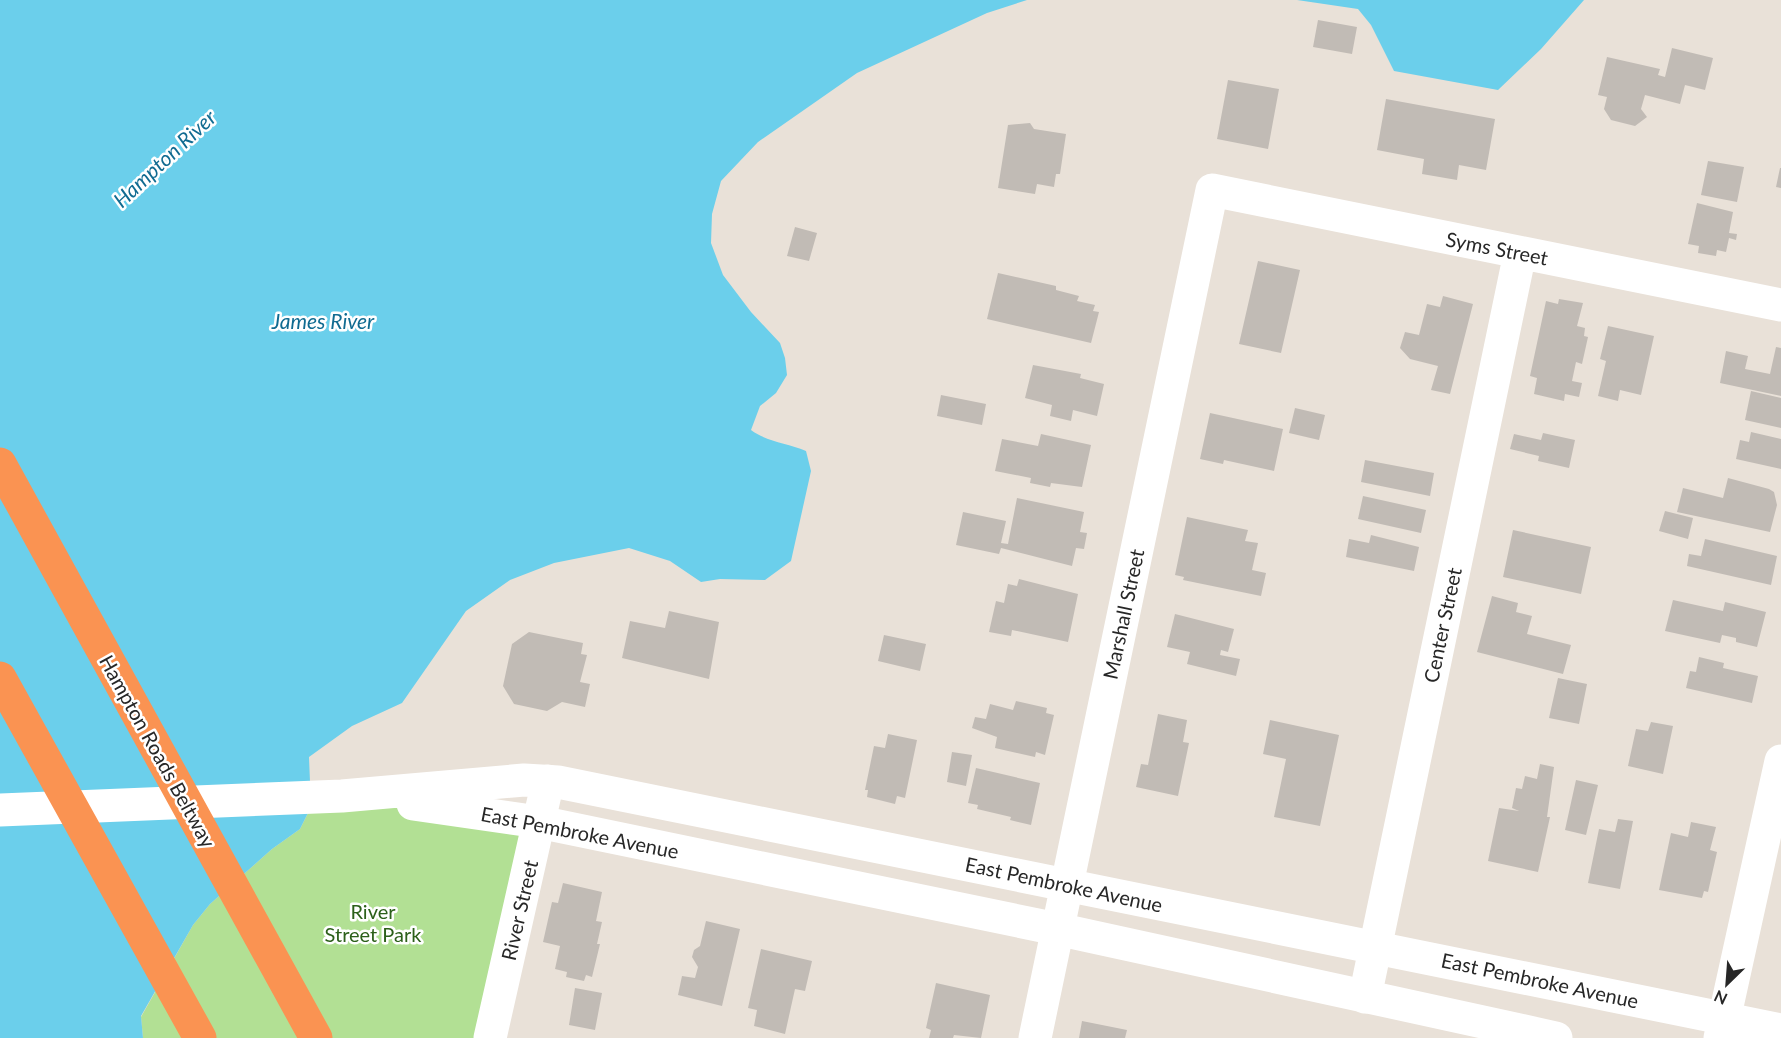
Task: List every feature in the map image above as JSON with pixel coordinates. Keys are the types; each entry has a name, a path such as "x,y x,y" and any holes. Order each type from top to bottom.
{"highway":[{"name":"Hampton Roads Beltway","path":"0,464 316,1038"},
{"path":"0,678 200,1038"}],"main road":[{"name":"Syms Street","path":"1212,190 1781,305"},
{"name":"Marshall Street","path":"1035,1038 1212,190"},
{"name":"Center Street","path":"1365,997 1520,253"},
{"path":"1723,1028 1781,761"},
{"name":"East Pembroke Avenue","path":"0,810 342,796 524,780 548,781 594,787 1376,947 1723,1028 1781,1030"},
{"name":"River Street","path":"490,1038 548,781"},
{"name":"East Pembroke Avenue","path":"342,796 488,813 539,822 1057,929 1556,1038"}],"green space":[{"name":"River Street Park","path":"390,805 540,820 493,1038 143,1038 141,1017 193,925 210,904 272,849 300,829 311,807"}],"water":[{"name":"James River","path":"0,0 1027,0 987,13 857,73 758,142 721,181 712,214 711,243 723,275 751,312 780,343 785,358 787,375 776,393 760,406 751,430 770,440 806,451 811,471 791,561 765,580 720,579 701,582 670,561 629,548 554,563 510,580 466,611 402,703 352,726 309,757 311,807 300,829 272,849 210,904 193,925 141,1016 143,1038 0,1038"},
{"path":"1297,0 1584,0 1541,49 1498,90 1394,71 1371,25 1358,9"}],"building":[{"path":"1318,20 1357,27 1352,54 1313,47"},
{"path":"1672,48 1713,58 1705,90 1685,85 1680,104 1645,95 1641,109 1647,117 1635,126 1611,120 1604,109 1607,97 1598,95 1607,57 1660,69 1658,75 1665,77"},
{"path":"1228,80 1279,89 1268,149 1217,139"},
{"path":"1386,99 1495,119 1486,170 1459,165 1457,180 1422,174 1424,159 1377,150"},
{"path":"1030,123 1034,129 1066,134 1060,174 1056,174 1054,187 1037,184 1035,194 998,188 1008,125"},
{"path":"1708,161 1744,167 1737,202 1701,195"},
{"path":"1781,168 1781,188 1776,187"},
{"path":"1697,203 1733,212 1729,233 1737,234 1736,240 1729,238 1726,252 1717,250 1716,256 1698,253 1699,246 1688,244"},
{"path":"795,227 817,233 809,261 787,256"},
{"path":"1258,261 1300,270 1281,353 1239,344"},
{"path":"998,273 1056,286 1056,290 1079,296 1077,301 1095,305 1093,311 1099,312 1091,343 987,319"},
{"path":"1443,296 1473,304 1450,394 1431,390 1438,366 1410,359 1400,348 1405,332 1419,335 1427,304 1440,307"},
{"path":"1559,299 1583,303 1577,326 1585,328 1584,336 1588,337 1582,364 1576,362 1572,381 1582,383 1579,397 1565,394 1564,401 1534,394 1537,378 1530,376 1546,301 1558,304"},
{"path":"1608,326 1654,336 1641,395 1620,390 1618,401 1598,396 1606,361 1600,359"},
{"path":"1776,347 1781,348 1781,396 1720,383 1726,351 1748,356 1745,369 1770,374"},
{"path":"1033,365 1081,374 1080,378 1104,384 1097,416 1073,410 1071,421 1050,416 1052,405 1025,398"},
{"path":"1751,391 1781,398 1781,428 1745,420"},
{"path":"941,395 986,404 982,425 937,416"},
{"path":"1295,408 1325,415 1319,440 1289,433"},
{"path":"1210,413 1283,429 1274,471 1224,460 1223,464 1200,459"},
{"path":"1751,432 1781,439 1781,469 1736,459 1740,440 1749,442"},
{"path":"1543,433 1575,440 1569,468 1538,461 1539,456 1510,449 1514,434 1541,440"},
{"path":"1041,434 1091,445 1082,487 1051,483 1050,487 1030,483 1031,478 995,471 1002,439 1038,446"},
{"path":"1365,460 1434,473 1430,496 1361,482"},
{"path":"1728,478 1774,492 1777,505 1770,532 1677,512 1683,488 1723,498"},
{"path":"1363,496 1426,510 1421,533 1358,519"},
{"path":"1017,498 1084,512 1080,532 1087,533 1084,549 1076,548 1072,566 1001,548 999,554 956,545 963,512 1006,521 1001,543 1008,544"},
{"path":"1665,511 1693,518 1688,539 1659,531"},
{"path":"1187,517 1248,530 1245,541 1258,543 1252,570 1266,573 1261,596 1183,580 1184,577 1175,575"},
{"path":"1513,530 1591,547 1581,594 1503,577"},
{"path":"1371,535 1419,547 1414,571 1346,557 1349,539 1369,543"},
{"path":"1705,539 1777,556 1771,585 1687,566 1689,554 1701,556"},
{"path":"1019,579 1078,594 1068,642 1012,630 1011,636 989,632 996,601 1004,603 1008,584 1017,586"},
{"path":"1492,596 1518,603 1516,612 1532,616 1527,634 1571,645 1563,674 1477,652"},
{"path":"1673,600 1723,611 1725,602 1766,612 1757,647 1736,642 1736,638 1722,635 1720,643 1665,631"},
{"path":"669,611 719,622 709,679 622,658 630,621 665,628"},
{"path":"1175,614 1234,629 1228,652 1221,650 1220,655 1240,659 1236,676 1187,664 1190,652 1167,647"},
{"path":"529,632 583,643 581,654 587,655 580,682 590,684 585,707 562,702 547,711 514,704 503,686 512,644"},
{"path":"884,635 926,644 920,671 878,661"},
{"path":"1699,657 1724,663 1723,668 1758,676 1752,703 1686,688 1690,671 1696,672"},
{"path":"1558,678 1587,684 1579,724 1549,718"},
{"path":"1016,701 1047,708 1046,713 1054,715 1045,755 1036,752 1035,757 995,748 997,737 972,728 975,717 986,719 990,704 1013,710"},
{"path":"1158,714 1187,720 1183,742 1189,743 1178,796 1136,787 1141,764 1148,765"},
{"path":"1270,720 1339,735 1320,826 1274,817 1286,759 1263,754"},
{"path":"1651,722 1673,726 1663,774 1628,766 1636,729 1648,731"},
{"path":"888,734 917,740 905,798 897,796 895,804 867,797 868,790 865,790 874,746 885,748"},
{"path":"952,752 972,755 966,786 947,782"},
{"path":"1540,764 1554,767 1547,817 1550,817 1538,872 1488,861 1499,808 1519,811 1512,808 1516,788 1522,789 1525,776 1537,779"},
{"path":"976,768 1040,783 1031,825 1010,820 1011,817 977,809 978,805 968,803"},
{"path":"1576,780 1598,785 1586,835 1565,830"},
{"path":"1618,819 1633,821 1620,889 1588,883 1599,829 1615,832"},
{"path":"1691,822 1716,827 1710,850 1717,852 1708,892 1704,891 1702,898 1659,890 1671,833 1688,837"},
{"path":"563,883 602,892 596,921 602,922 597,944 600,944 592,977 586,975 584,981 566,977 567,972 555,969 560,946 543,942 552,902 558,903"},
{"path":"706,921 740,929 722,1006 678,995 682,976 695,978 698,967 692,957 694,950 700,946"},
{"path":"761,949 812,961 805,991 795,989 785,1034 754,1026 757,1010 748,1008"},
{"path":"936,983 990,995 981,1038 954,1035 953,1038 929,1038 931,1030 926,1028"},
{"path":"575,988 602,993 595,1030 569,1025"},
{"path":"1082,1021 1127,1030 1125,1038 1079,1038"}],"water label":[{"name":"Hampton River","path":"164,158"}]}
